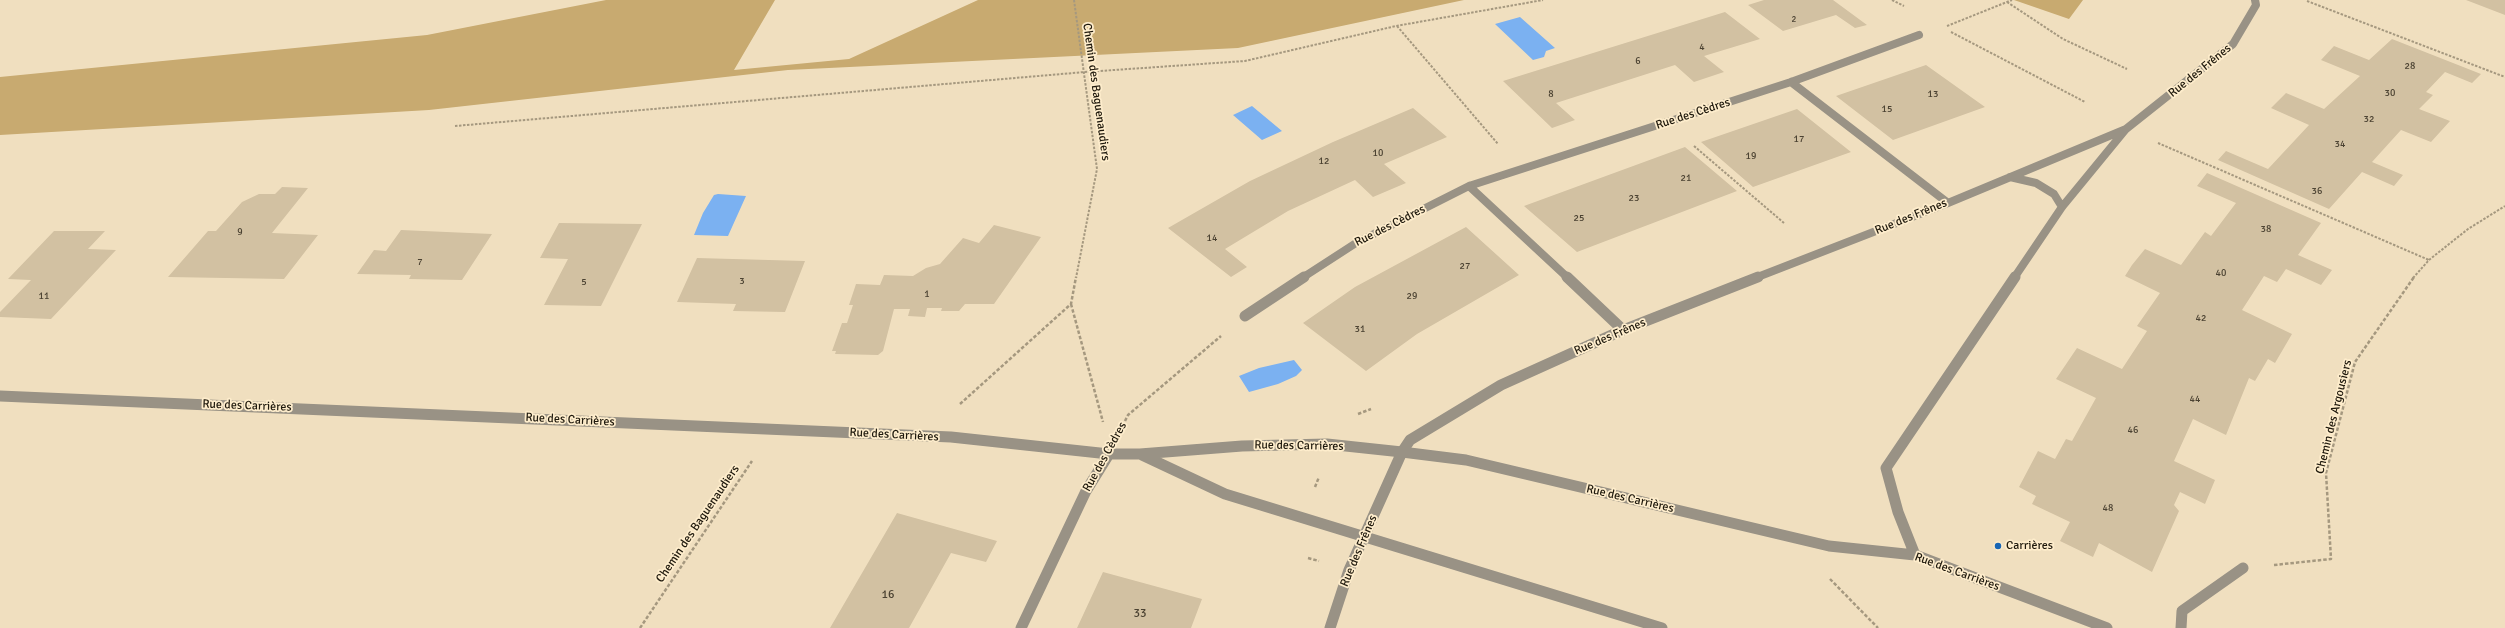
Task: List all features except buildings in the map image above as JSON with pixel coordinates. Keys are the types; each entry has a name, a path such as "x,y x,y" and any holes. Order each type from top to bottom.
{"street":[{"name":"Rue des Frênes","path":"1915,556 1898,512 1886,468 2062,207 2126,129 2233,44 2256,5 2255,0"},
{"name":"Rue des Cèdres","path":"1245,316 1356,243 1469,186 1791,82 1919,35"},
{"path":"1791,82 1948,202"},
{"name":"Rue des Frênes","path":"1330,628 1349,570 1402,452 1410,440 1425,429 1501,385 1624,330 1948,202 2126,129"},
{"path":"2010,177 2036,183 2054,194 2062,207"},
{"path":"1469,186 1624,330"},
{"name":"Rue des Carrières","path":"0,396 951,437 1109,454 1140,454 1242,446 1327,444 1402,452 1466,460 1829,546 1915,556 2107,628"},
{"name":"Rue des Cèdres","path":"1021,628 1086,491 1109,454"},
{"name":"Rue des Carrières","path":"1140,454 1225,494 1662,628"},
{"path":"2181,628 2182,610 2243,568"}],"path":[{"name":"Chemin des Baguenaudiers","path":"1074,0 1085,72 1097,170 1071,304 1101,411 1109,454"},
{"path":"455,126 1085,72 1245,61 1396,26 1543,0"},
{"path":"1892,0 1905,7"},
{"path":"2012,0 1943,28 2085,102"},
{"path":"2307,1 2505,77"},
{"path":"2007,2 2063,39 2127,69"},
{"path":"1396,26 1521,170"},
{"path":"1666,123 1784,222"},
{"path":"2126,129 2429,260"},
{"name":"Chemin des Argousiers","path":"2243,568 2330,559 2326,473 2355,362 2402,292 2429,260 2468,229 2505,206"},
{"path":"951,437 960,404 1071,304"},
{"name":"Rue des Cèdres","path":"1109,454 1128,415 1245,316"},
{"name":"Chemin des Baguenaudiers","path":"640,628 753,459 770,429"},
{"path":"1829,546 1830,580 1878,628"}],"shaded area":[{"path":"606,0 775,0 734,70 849,59 978,0 1464,0 1238,48 788,70 429,110 0,135 0,77 427,35"},
{"path":"2014,0 2083,0 2069,19"}],"water":[{"path":"1520,17 1555,48 1546,51 1544,57 1533,60 1495,24"},
{"path":"1252,106 1282,131 1262,140 1233,115"},
{"path":"714,195 746,196 728,236 694,235 703,213"},
{"path":"1294,360 1302,370 1296,376 1278,384 1249,392 1239,376 1259,368"}],"place":[{"name":"Carrières","path":"1998,546"}]}
